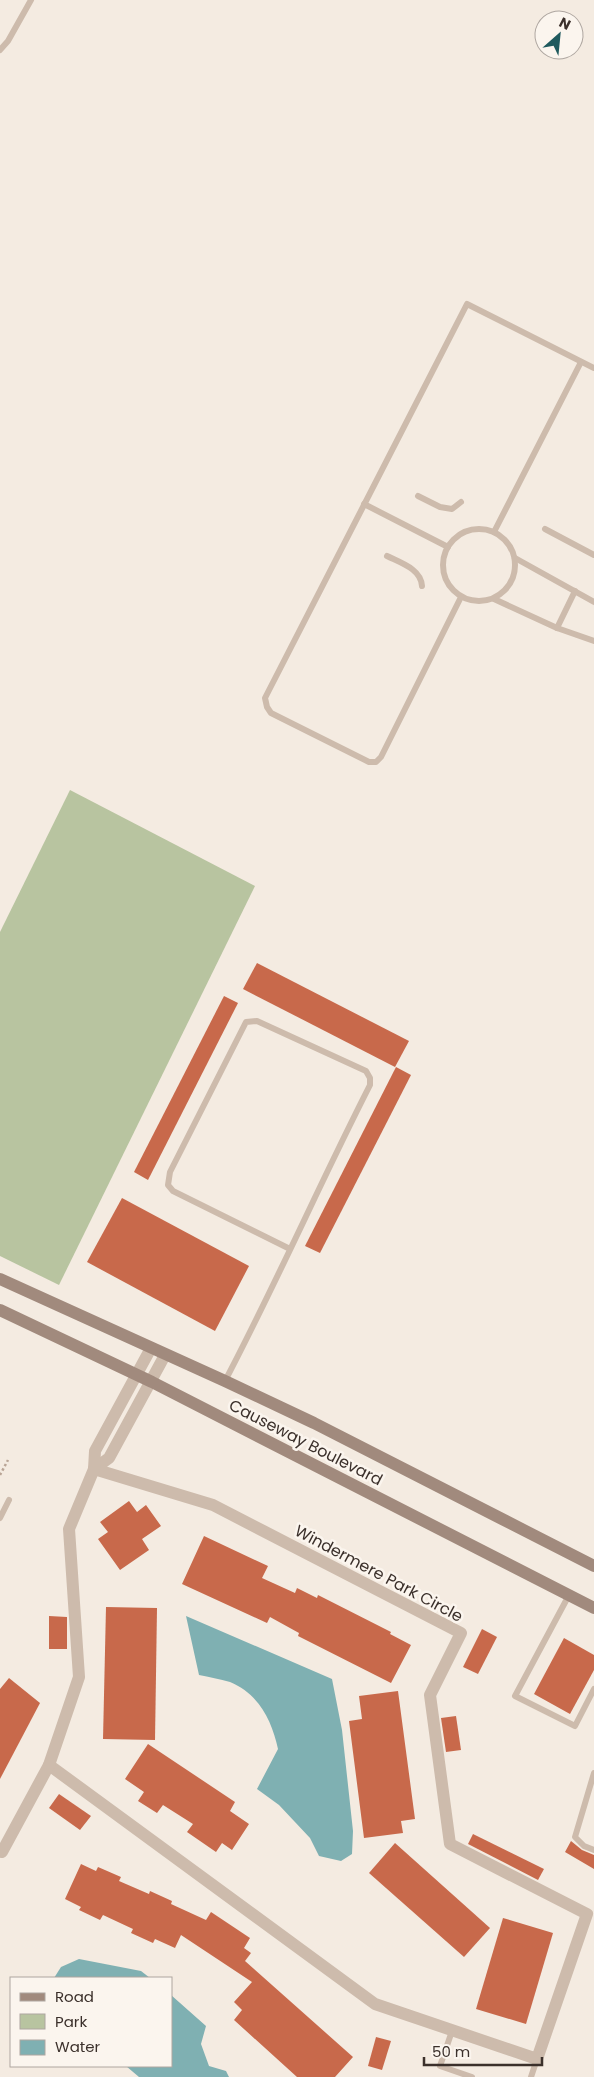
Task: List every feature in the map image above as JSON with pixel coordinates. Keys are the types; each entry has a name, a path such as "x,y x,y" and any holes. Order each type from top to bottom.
{"main road":[{"name":"Causeway Boulevard","path":"0,1280 314,1423 594,1566"},
{"name":"Causeway Boulevard","path":"0,1310 152,1382 594,1608"}],"street":[{"path":"0,1850 2,1852 49,1765 79,1677 69,1528 94,1469 95,1451 151,1348"},
{"path":"94,1469 109,1458 165,1355"},
{"name":"Windermere Park Circle","path":"94,1469 213,1505 461,1633 430,1695 450,1844 587,1914 536,2059"},
{"path":"49,1765 376,2004 536,2059"}],"lane":[{"path":"0,50 8,41 31,0"},
{"path":"461,597 381,757 376,762 369,762 272,713 267,707 265,698 467,304 594,368"},
{"path":"494,532 581,362"},
{"path":"418,496 440,507 452,509 460,502"},
{"path":"364,504 448,547"},
{"path":"478,529 494,532 505,540 515,558 516,570 512,582 505,592 494,599 483,602 461,597 448,584 444,576 444,557 448,547 460,534 469,530 478,529"},
{"path":"545,530 594,555"},
{"path":"387,556 416,572 421,578 422,586"},
{"path":"515,558 594,602"},
{"path":"557,628 574,591"},
{"path":"494,599 557,628 594,641"},
{"path":"225,1381 290,1249 370,1085 370,1078 366,1071 258,1021 251,1020 246,1022 174,1163 168,1176 168,1185 173,1191 290,1249"},
{"path":"0,1518 9,1500"},
{"path":"569,1595 515,1696 575,1726 594,1689"},
{"path":"594,1773 574,1837 584,1846 594,1850"},
{"path":"452,2030 440,2066 472,2077"},
{"path":"531,2077 536,2059"}],"path":[{"path":"0,1475 8,1460"}],"green space":[{"path":"70,790 255,886 59,1285 0,1256 0,932"}],"water":[{"path":"186,1616 332,1679 342,1730 353,1831 352,1854 341,1861 319,1856 310,1838 279,1805 257,1789 278,1749 272,1728 256,1701 240,1687 230,1682 199,1675"},
{"path":"79,1959 141,1971 149,1977 55,1977 61,1967"},
{"path":"172,1996 206,2026 201,2044 209,2066 226,2071 229,2077 139,2077 127,2067 172,2067"}],"building":[{"path":"257,963 409,1041 395,1067 243,989"},
{"path":"224,996 238,1003 148,1180 134,1172"},
{"path":"396,1067 411,1075 320,1253 305,1246"},
{"path":"122,1198 249,1266 215,1331 87,1262"},
{"path":"129,1501 137,1512 146,1505 161,1526 142,1539 149,1550 120,1570 98,1539 108,1532 100,1522"},
{"path":"204,1536 268,1566 262,1578 295,1593 297,1588 317,1598 318,1595 391,1632 390,1634 411,1645 391,1683 298,1636 299,1633 270,1617 267,1623 182,1584"},
{"path":"106,1607 157,1608 155,1740 103,1739"},
{"path":"49,1616 67,1617 67,1649 49,1649"},
{"path":"482,1629 497,1637 478,1674 463,1667"},
{"path":"564,1638 594,1655 594,1670 570,1714 534,1694"},
{"path":"9,1678 40,1703 0,1779 0,1689"},
{"path":"398,1691 415,1819 401,1821 403,1833 364,1838 349,1721 362,1719 359,1696"},
{"path":"456,1716 461,1750 446,1752 441,1718"},
{"path":"148,1744 235,1802 230,1811 249,1824 232,1850 222,1843 216,1852 187,1832 193,1824 163,1805 157,1813 138,1801 144,1792 125,1779"},
{"path":"59,1794 91,1816 80,1830 49,1808"},
{"path":"473,1834 544,1869 538,1880 468,1844"},
{"path":"571,1841 582,1850 594,1855 594,1869 565,1852"},
{"path":"395,1843 490,1928 464,1957 369,1873"},
{"path":"81,1864 96,1871 98,1867 121,1877 119,1881 149,1894 150,1891 172,1901 171,1904 206,1920 211,1912 250,1938 244,1948 251,1953 245,1961 353,2057 335,2077 297,2077 234,2020 242,2010 234,2002 252,1982 181,1935 175,1948 155,1939 153,1943 131,1933 133,1929 103,1915 100,1920 79,1910 81,1907 65,1899"},
{"path":"503,1918 553,1933 526,2024 476,2009"},
{"path":"376,2037 391,2041 382,2070 368,2066"}]}
